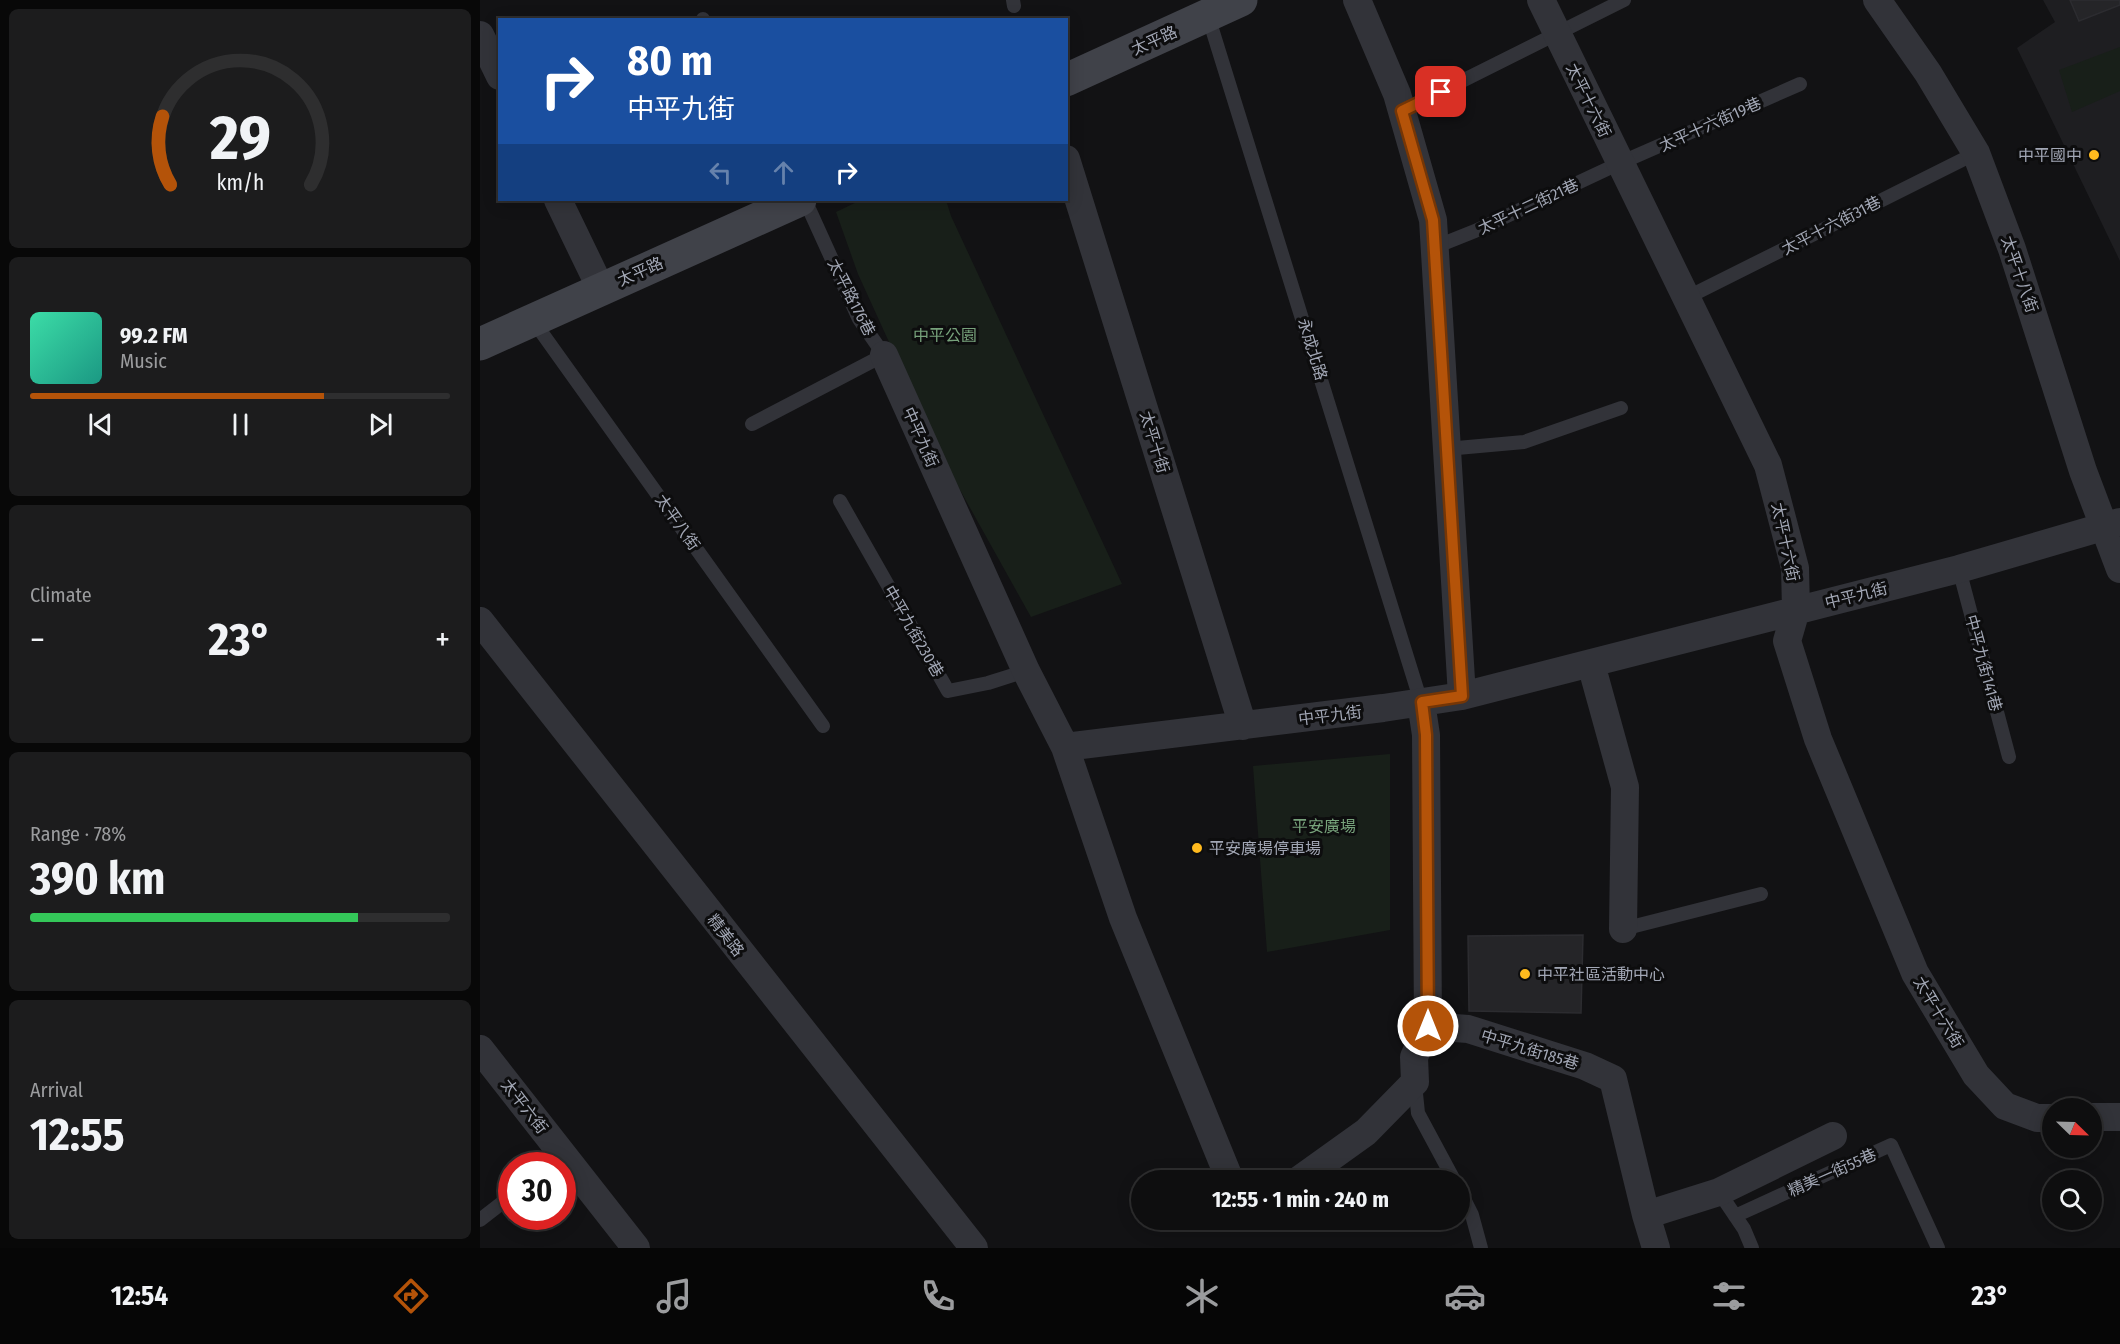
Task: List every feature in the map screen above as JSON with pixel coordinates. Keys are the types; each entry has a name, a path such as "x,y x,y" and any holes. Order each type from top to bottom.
{"street":[{"name":"太平路","path":"1068,79 1202,8 1241,0"},
{"path":"1357,0 1397,94 1433,220 1462,696"},
{"name":"太平十六街","path":"1541,0 1768,465 1794,568 1796,610 1787,641 1818,740 1915,973 1976,1075 2005,1106 2042,1118"},
{"name":"太平十八街","path":"1877,0 1928,73 1976,153 2012,249 2083,471 2112,524 2120,569"},
{"path":"480,35 498,72"},
{"name":"太平十街","path":"1068,165 1243,726"},
{"path":"558,201 601,289"},
{"name":"太平路","path":"480,344 798,201"},
{"name":"中平九街","path":"884,355 1026,672 1065,747 1123,918 1226,1170"},
{"name":"中平九街","path":"1065,747 1243,726 1462,696 1959,569 2112,524"},
{"name":"精美路","path":"480,621 974,1248"},
{"path":"1592,664 1625,787 1623,929"},
{"path":"1313,1170 1366,1132 1415,1082 1414,1057 1428,1026 1426,735 1422,702"},
{"name":"中平九街185巷","path":"1428,1026 1468,1029 1585,1066 1613,1079 1646,1215"},
{"name":"太平六街","path":"480,1049 550,1152"},
{"path":"2102,1117 2120,1117"},
{"path":"1656,1248 1646,1215 1719,1192 1833,1136"},
{"name":"太平六街","path":"576,1183 636,1248"}],"lane":[{"path":"1402,111 1624,0"},
{"name":"永成北路","path":"1202,8 1422,702"},
{"name":"太平十六街19巷","path":"1620,163 1800,84"},
{"name":"太平十六街31巷","path":"1686,298 1976,153"},
{"name":"太平十二街21巷","path":"1435,246 1475,231 1620,163"},
{"name":"太平路176巷","path":"752,424 884,355 859,319 805,201"},
{"name":"太平八街","path":"532,319 823,726"},
{"path":"1446,449 1524,441 1621,408"},
{"name":"中平九街230巷","path":"840,501 948,691 1026,672"},
{"name":"中平九街141巷","path":"1959,569 2009,757"},
{"path":"1623,929 1761,894"},
{"path":"1415,1082 1418,1113 1449,1170"},
{"name":"精美一街55巷","path":"1735,1216 1891,1145 1938,1248"},
{"path":"1719,1192 1752,1248"},
{"path":"480,1220 498,1206"},
{"path":"1470,1211 1481,1248"}],"shaded area":[{"name":"中平國中","path":"2043,0 2120,0 2120,261 2017,48 2055,22"}],"green space":[{"path":"2120,47 2120,91 2072,112 2059,70"},
{"name":"中平公園","path":"859,201 946,201 951,216 1122,584 1031,617 940,454 858,274 836,212"},
{"name":"平安廣場","path":"1390,754 1390,930 1267,952 1253,766"}],"building":[{"path":"2070,0 2120,0 2120,5 2079,21"},
{"name":"中平社區活動中心","path":"1583,935 1581,1013 1469,1011 1468,936"}],"place":[{"name":"中平國中","path":"2094,155"},
{"name":"平安廣場停車場","path":"1197,848"},
{"name":"中平社區活動中心","path":"1525,974"}],"route":[{"path":"1428,1026 1426,735 1422,702 1462,696 1433,220 1402,111 1441,92"}]}
